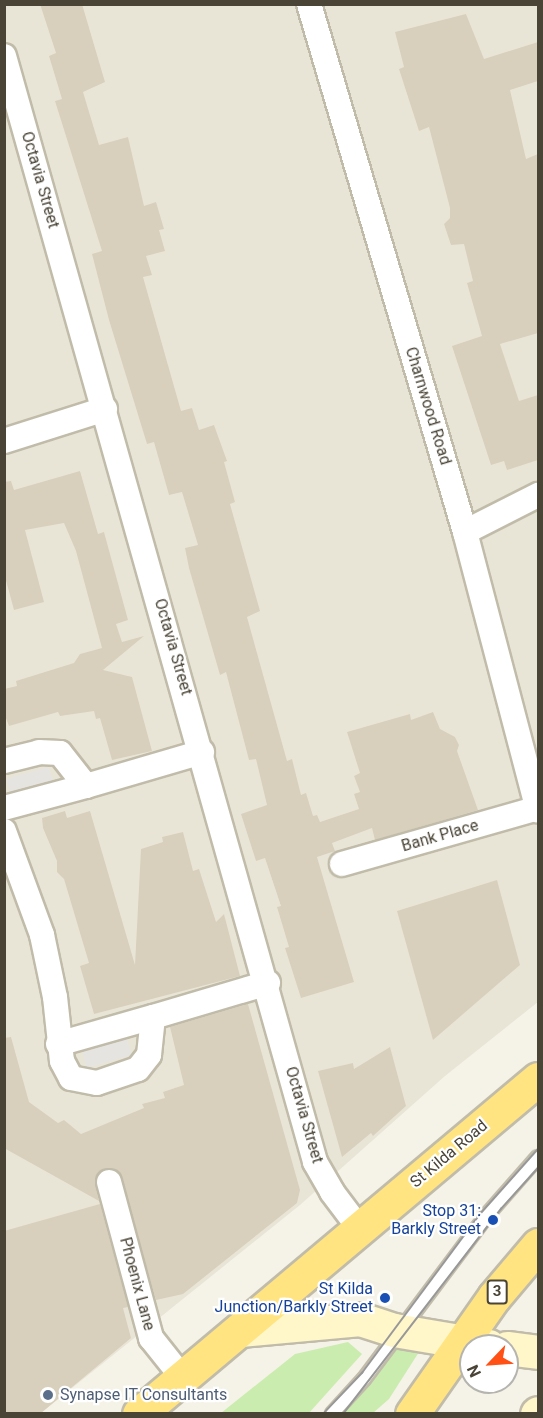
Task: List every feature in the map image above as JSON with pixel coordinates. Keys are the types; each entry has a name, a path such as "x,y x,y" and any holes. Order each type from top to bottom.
{"highway":[{"name":"St Kilda Road","path":"139,1413 538,1079"},
{"name":"3","path":"481,1334 538,1245"},
{"name":"3","path":"412,1413 459,1362"}],"main road":[{"path":"240,1330 360,1319 400,1331 459,1341"},
{"path":"519,1350 538,1352"}],"street":[{"name":"Charnwood Road","path":"309,4 465,532 538,809"},
{"name":"Octavia Street","path":"4,56 268,982 315,1162 328,1187 360,1229"},
{"path":"4,441 105,410"},
{"path":"465,532 538,495"},
{"path":"4,761 39,752 60,753 86,786"},
{"path":"4,808 202,752"},
{"name":"Bank Place","path":"342,864 538,809"},
{"path":"4,831 30,897 50,965 58,1044 63,1067 71,1078 84,1082 114,1079 138,1070 147,1060 153,1017"},
{"path":"58,1044 268,982"},
{"name":"Phoenix Lane","path":"109,1182 151,1338 182,1377"}],"lane":[{"path":"332,1413 364,1379 487,1215 538,1157"}],"shaded area":[{"path":"5,5 538,5 538,1002 445,1076 300,1205 41,1413 5,1414"},
{"path":"48,767 59,793 15,806 6,779"},
{"path":"123,1026 132,1055 87,1068 78,1038"}],"green space":[{"path":"348,1342 362,1354 309,1413 221,1413 295,1354"},
{"path":"397,1348 419,1352 389,1399 373,1413 344,1413"}],"building":[{"path":"40,4 82,4 105,82 83,92 99,145 128,137 144,206 156,202 164,229 159,230 165,251 146,256 152,275 143,277 181,411 192,408 199,430 214,425 227,461 224,462 235,502 230,504 260,611 247,617 287,761 292,759 301,795 306,793 313,816 317,815 320,822 359,809 354,794 360,792 354,776 360,773 347,732 410,714 411,720 433,712 440,729 455,737 459,745 457,751 478,810 375,840 372,828 332,843 335,851 317,857 354,982 301,998 285,948 289,947 277,907 281,906 265,858 256,861 241,814 267,805 256,759 249,760 226,672 220,675 189,568 185,548 198,545 182,492 169,495 154,442 147,444 109,320 92,254 102,251 55,101 62,99 49,56 56,53"},
{"path":"466,14 484,59 538,42 538,81 510,90 526,159 538,154 538,333 500,344 519,401 538,395 538,460 507,470 504,461 491,465 452,346 482,336 467,283 473,281 464,244 451,245 444,224 450,218 450,208 429,127 419,131 399,69 404,67 395,32"},
{"path":"80,471 98,534 104,532 128,620 116,624 122,642 144,636 103,670 132,677 152,751 112,760 100,718 96,719 94,711 60,716 58,712 9,726 4,713 4,689 17,686 16,681 74,663 80,654 102,648 76,551 64,523 25,530 44,602 14,610 4,573 4,482 11,481 14,490"},
{"path":"65,811 67,818 90,811 135,965 141,849 163,842 162,837 183,832 193,871 199,869 216,922 224,914 240,976 94,1014 80,966 89,963 64,879 57,872 57,861 43,828 42,818"},
{"path":"497,880 520,965 433,1040 397,911"},
{"path":"248,1004 300,1190 297,1203 183,1294 156,1300 119,1172 112,1168 99,1172 95,1185 99,1201 4,1148 4,1038 11,1037 29,1102 58,1123 64,1120 81,1134 144,1108 142,1104 165,1098 163,1092 184,1085 170,1027"},
{"path":"390,1047 406,1106 373,1136 371,1133 342,1157 318,1071 353,1063 354,1069"},
{"path":"100,1204 128,1307 123,1308 131,1338 41,1413 4,1413 4,1231"}],"tram line":[{"path":"323,1414 362,1373 481,1213 538,1149"},
{"path":"343,1414 501,1209 538,1168"}],"place":[{"name":"Stop 31: Barkly Street","path":"493,1220"},
{"name":"St Kilda Junction/Barkly Street","path":"385,1298"},
{"name":"Synapse IT Consultants","path":"48,1395"}]}
